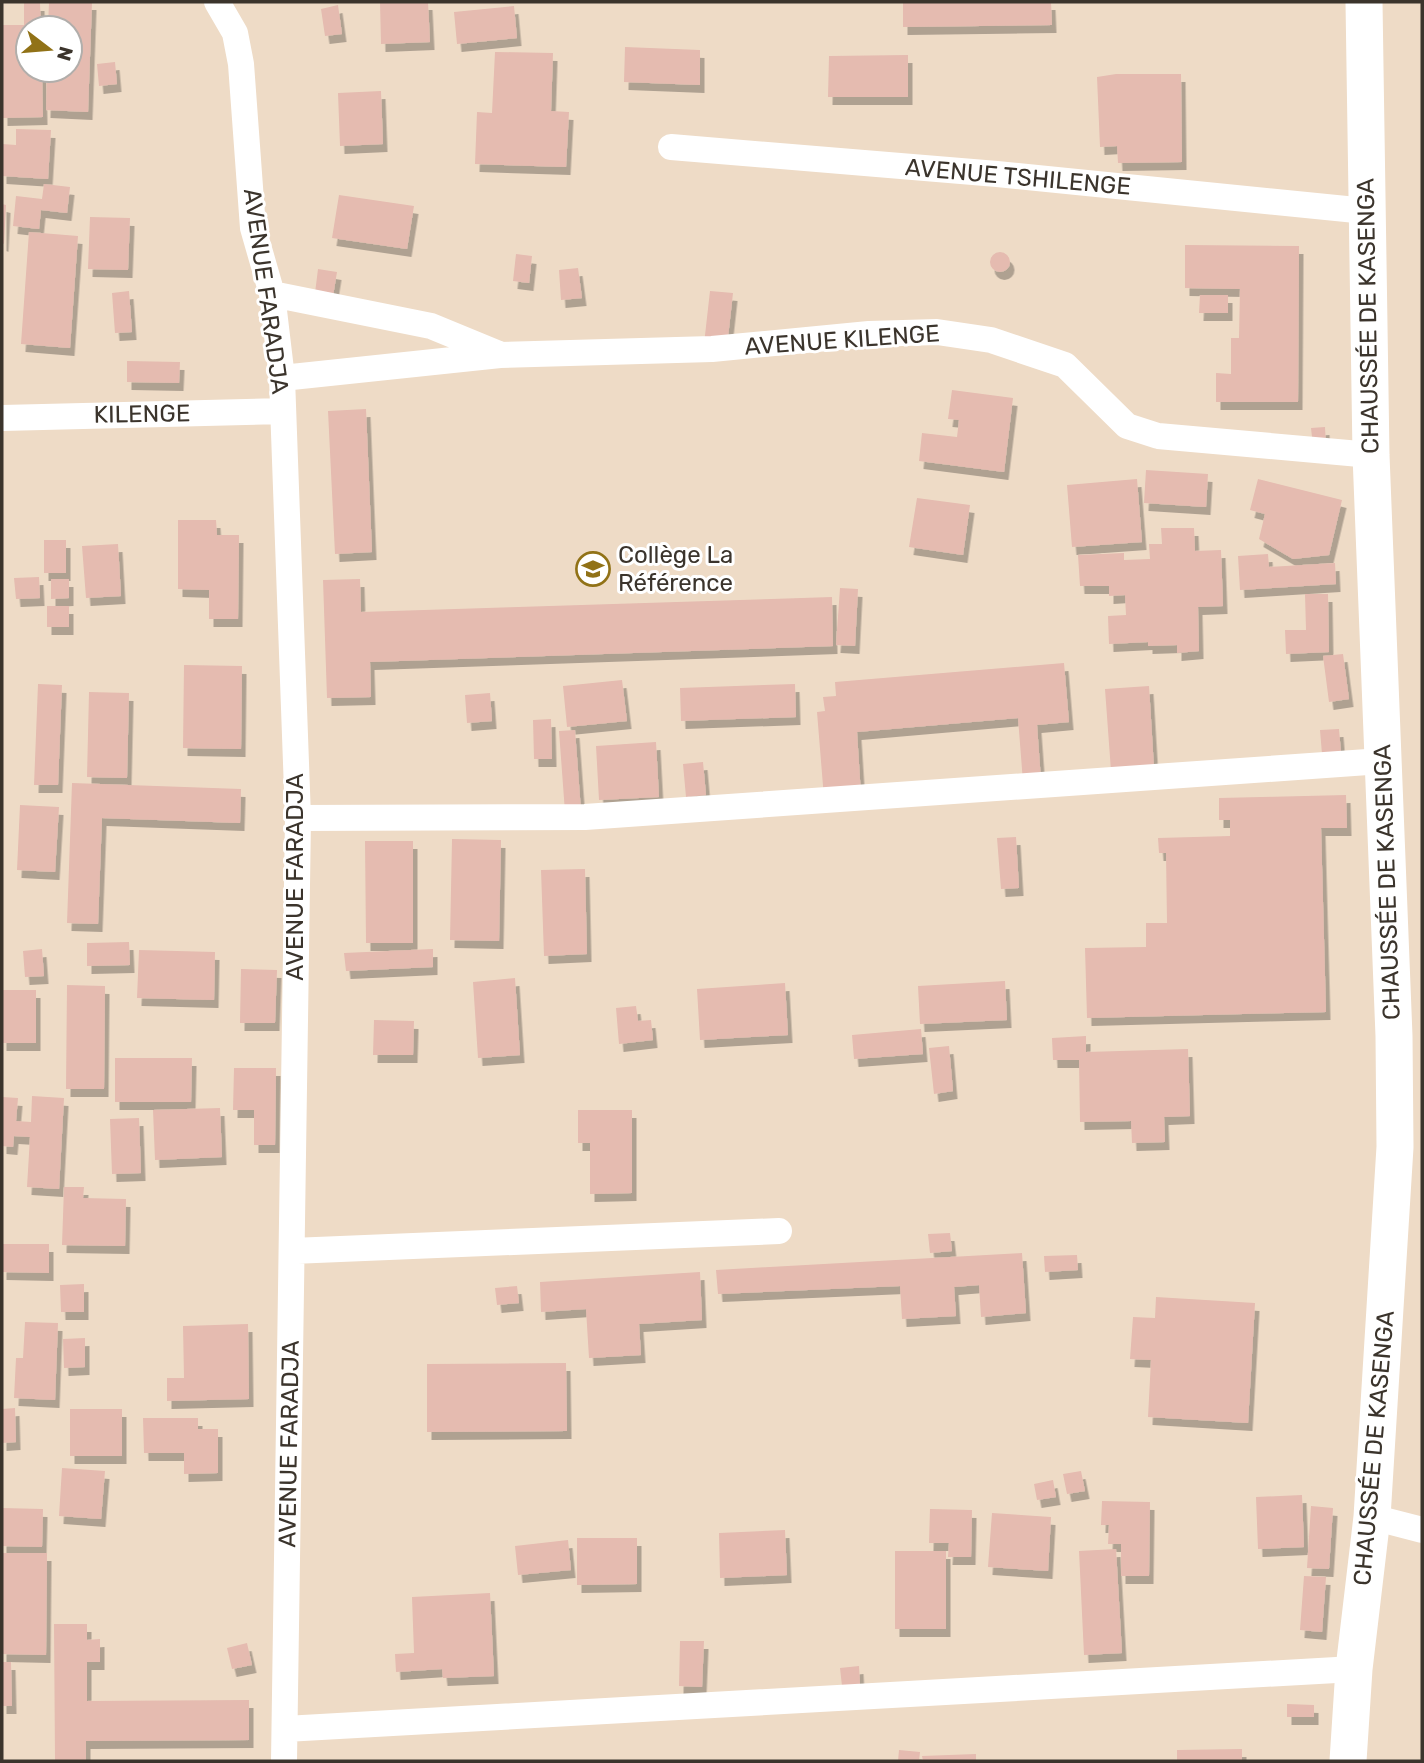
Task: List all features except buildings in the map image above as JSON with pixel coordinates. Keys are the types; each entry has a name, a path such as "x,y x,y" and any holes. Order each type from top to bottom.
{"main road":[{"name":"CHAUSSÉE DE KASENGA","path":"1348,1761 1354,1669 1372,1517 1395,1147 1394,1036 1371,455 1364,2"}],"street":[{"name":"AVENUE FARADJA","path":"217,2 235,33 241,64 253,228 272,294 282,378 298,818 284,1761"},
{"name":"AVENUE TSHILENGE","path":"671,147 997,174 1366,211"},
{"path":"272,294 430,326 500,355"},
{"name":"AVENUE KILENGE","path":"282,378 500,355 712,349 869,334 965,334 1014,346 1065,365 1089,387 1106,409 1128,426 1141,431 1177,439 1371,455"},
{"name":"KILENGE","path":"2,418 283,411"},
{"path":"298,818 585,817 1382,761"},
{"path":"292,1251 779,1231"},
{"path":"1372,1517 1422,1530"},
{"path":"285,1729 1354,1669"}],"place":[{"name":"Collège La Référence","path":"593,569"}]}
